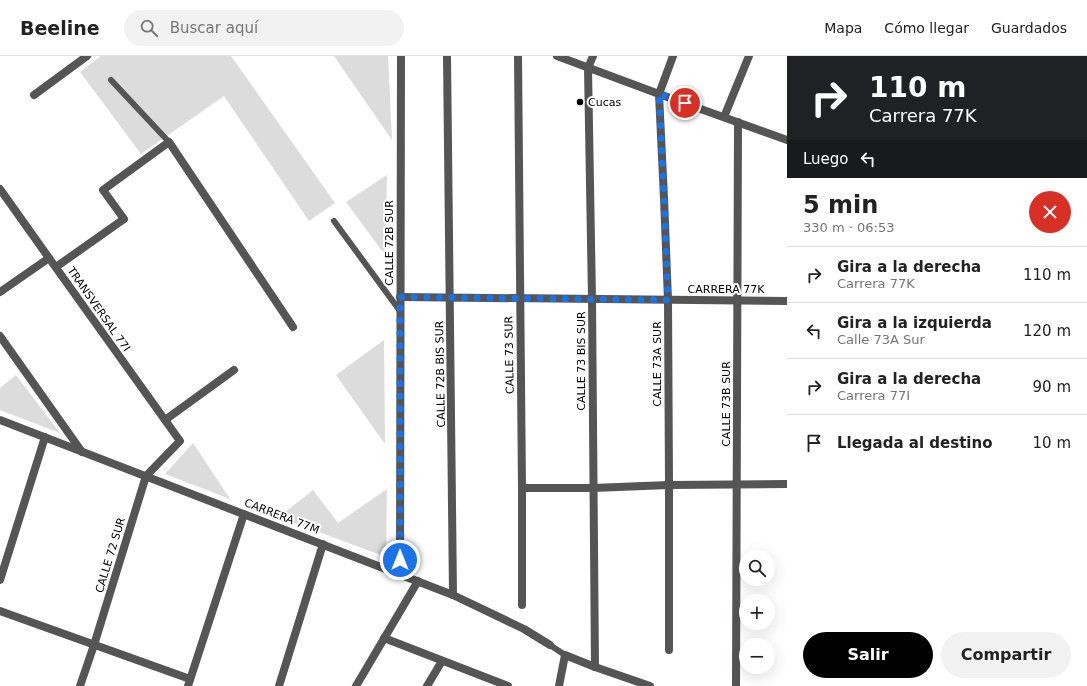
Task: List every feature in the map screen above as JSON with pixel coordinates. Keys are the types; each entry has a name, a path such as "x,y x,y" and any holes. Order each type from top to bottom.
{"street":[{"path":"34,95 87,56"},
{"name":"CALLE 72B SUR","path":"400,574 401,56"},
{"name":"CALLE 72B BIS SUR","path":"447,56 453,595"},
{"name":"CALLE 73 SUR","path":"518,56 522,605"},
{"path":"557,56 787,140"},
{"name":"CALLE 73 BIS SUR","path":"593,56 588,68 592,299 595,667"},
{"name":"CALLE 73A SUR","path":"668,650 668,300 659,94 673,56"},
{"path":"724,117 749,56"},
{"name":"CALLE 73B SUR","path":"736,686 738,122"},
{"path":"56,268 124,219 103,190 169,142 293,327"},
{"name":"TRANSVERSAL 77I","path":"0,189 180,441"},
{"path":"0,292 49,258"},
{"name":"CARRERA 77K","path":"400,297 787,300"},
{"path":"0,336 82,452"},
{"path":"165,420 234,370"},
{"name":"CARRERA 77M","path":"0,420 453,595 524,629 550,645"},
{"path":"0,580 46,437"},
{"name":"CALLE 72 SUR","path":"80,686 146,476 180,441"},
{"path":"522,488 787,484"},
{"path":"0,611 94,645 189,683 244,514"},
{"path":"279,686 323,544"},
{"path":"356,686 418,581"},
{"path":"384,638 508,686"},
{"path":"559,686 565,655 650,686"},
{"path":"427,686 442,661"}],"lane":[{"path":"111,80 169,142"},
{"path":"334,220 400,311"},
{"path":"550,645 565,655"}],"shaded area":[{"path":"101,56 231,56 335,203 309,221 224,96 141,154 80,72"},
{"path":"334,56 388,56 392,140"},
{"path":"387,175 385,255 346,202"},
{"path":"384,340 385,444 336,375"},
{"path":"16,375 60,433 0,410 0,388"},
{"path":"193,443 230,499 165,474"},
{"path":"387,489 386,557 279,517 313,490 338,523"}],"place":[{"name":"Cucas","path":"580,102"}],"route":[{"path":"400,560 400,297 668,300 659,94 685,103"}]}
